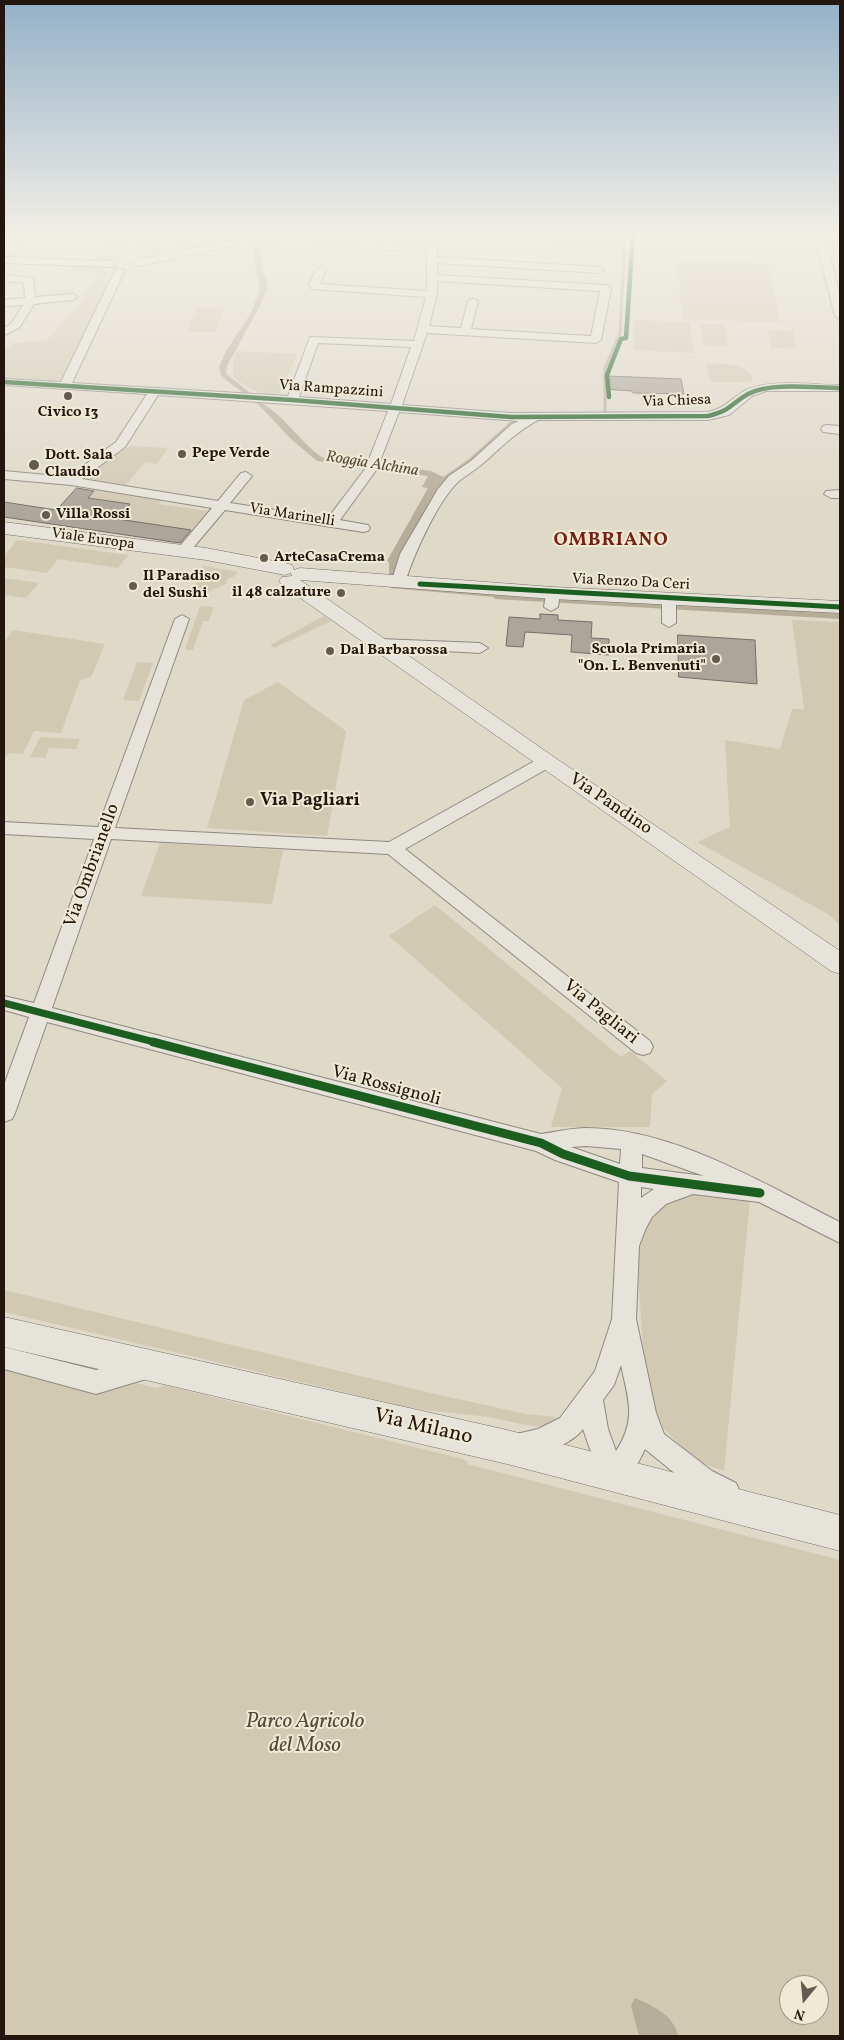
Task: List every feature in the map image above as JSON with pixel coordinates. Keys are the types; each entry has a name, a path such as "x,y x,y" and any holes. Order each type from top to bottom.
{"street":[{"path":"65,386 93,328"},
{"path":"331,523 358,483 369,473 422,329 596,340 598,328"},
{"path":"292,400 314,339 418,344"},
{"name":"Via Rampazzini","path":"4,382 536,418"},
{"name":"Via Chiesa","path":"536,418 708,416 725,412 748,394 765,388 840,388"},
{"path":"71,481 121,444 154,392"},
{"path":"398,583 407,554 443,492 475,458 516,427 536,418"},
{"path":"609,430 612,418"},
{"path":"827,429 840,430"},
{"path":"440,474 454,479"},
{"name":"Via Marinelli","path":"4,475 71,481 363,528"},
{"name":"Via Marinelli","path":"222,505 246,476"},
{"path":"182,552 222,505"},
{"name":"Viale Europa","path":"5,530 182,552 202,559 288,575"},
{"name":"Via Renzo Da Ceri","path":"288,575 398,583 454,592 669,609 840,607"},
{"name":"Via Pandino","path":"288,575 380,644 546,762 840,964"},
{"name":"Via Ombrianello","path":"4,1113 182,619"},
{"path":"380,644 480,648"},
{"path":"4,828 392,848 546,762"},
{"name":"Via Pagliari","path":"392,848 643,1047"},
{"name":"Via Rossignoli","path":"4,1003 541,1143 564,1154 629,1176 760,1193"},
{"name":"Via Rossignoli","path":"541,1143 586,1137 632,1142 691,1161 840,1233"},
{"path":"629,1176 632,1142"},
{"name":"Via Rossignoli","path":"629,1176 624,1319 643,1413 656,1443 703,1480 772,1514"},
{"name":"Via Rossignoli","path":"626,1255 635,1224 651,1201 670,1190 697,1184"},
{"name":"Via Rossignoli","path":"508,1447 540,1441 569,1428 605,1377 624,1319"},
{"name":"Via Milano","path":"4,1332 508,1447 840,1532"},
{"path":"4,1358 96,1382 153,1366"},
{"path":"590,1400 600,1449 614,1473"},
{"name":"Via Rossignoli","path":"614,1473 629,1457 638,1438 643,1413"}],"green space":[{"path":"57,328 86,328 60,380 53,382 4,378 4,348 11,347 11,343 47,340"},
{"path":"188,328 216,328 215,332 186,332"},
{"path":"634,328 691,328 694,353 634,350"},
{"path":"701,328 726,328 728,346 703,345"},
{"path":"768,330 793,331 797,349 771,348"},
{"path":"237,351 297,354 279,394 266,394 254,390 233,376 233,362"},
{"path":"706,363 741,367 750,375 753,382 711,382"},
{"path":"130,446 168,448 157,464 145,462 126,485 90,479 89,475 96,467"},
{"path":"95,490 163,499 159,504 208,511 193,530 118,519 130,504 114,502 75,512"},
{"path":"17,540 128,555 118,568 58,559 47,573 4,567 4,556"},
{"path":"203,566 238,572 225,581 228,583 190,600"},
{"path":"4,578 39,583 26,598 4,595"},
{"path":"200,606 214,607 209,621 203,621 193,650 185,650"},
{"path":"324,616 331,621 274,648 270,645"},
{"path":"792,620 840,622 840,925 828,914 697,842 730,827 725,740 780,749 792,709 804,709"},
{"path":"13,630 105,644 91,677 80,680 61,733 34,731 23,754 8,753 4,760 4,642"},
{"path":"137,662 153,663 139,701 123,700"},
{"path":"278,682 346,731 327,836 207,828 244,700"},
{"path":"40,737 80,739 76,749 49,748 45,758 30,757"},
{"path":"160,843 283,850 272,904 141,896"},
{"path":"435,905 621,1057 630,1051 667,1081 652,1094 650,1127 551,1127 562,1088 389,936"},
{"path":"704,1191 750,1199 724,1471 696,1461 661,1426 645,1375 637,1259 645,1229 659,1209 681,1197"},
{"path":"4,1290 435,1394 526,1414 555,1417 556,1426 530,1426 488,1417 407,1407 4,1312"},
{"name":"Parco Agricolo del Moso","path":"4,1350 156,1388 164,1385 463,1459 468,1462 467,1464 840,1560 840,2036 4,2036"}],"shaded area":[{"path":"241,328 248,328 227,366 226,374 253,395 245,394 221,375 219,367 226,351"},
{"path":"256,402 271,409 320,456 341,462 431,471 443,477 469,459 511,421 516,422 431,501 405,546 396,576 389,575 389,562 387,561 428,488 422,487 428,476 317,461 292,440"},
{"path":"391,586 840,613 840,619 495,599 493,597 390,588"},
{"path":"635,1998 662,2012 672,2022 678,2036 639,2036 631,2005"}],"building":[{"path":"608,376 681,379 684,394 633,393 632,391 610,389"},
{"name":"Villa Rossi","path":"77,488 94,491 88,498 130,504 118,519 191,530 180,543 4,517 4,502 56,510"},
{"path":"540,614 558,615 558,620 592,622 591,638 609,639 609,655 571,652 572,635 525,632 523,647 506,646 509,617 540,619"},
{"name":"Scuola Primaria \"On. L. Benvenuti\"","path":"678,635 755,640 757,684 679,677"}],"waterway":[{"path":"605,413 605,368 620,328"}],"cycle path":[{"path":"609,397 607,375 621,339 626,338 627,328"},
{"path":"4,382 292,400 511,417 708,416 725,412 748,394 765,388 840,388"},
{"path":"420,584 840,607"},
{"path":"4,1003 541,1143 563,1154 629,1176 760,1193"}],"place":[{"name":"Civico 13","path":"68,396"},
{"name":"Pepe Verde","path":"182,454"},
{"name":"Dott. Sala Claudio","path":"34,465"},
{"name":"Villa Rossi","path":"46,515"},
{"name":"ArteCasaCrema","path":"264,558"},
{"name":"Il Paradiso del Sushi","path":"133,586"},
{"name":"il 48 calzature","path":"341,593"},
{"name":"Dal Barbarossa","path":"330,651"},
{"name":"Scuola Primaria \"On. L. Benvenuti\"","path":"716,659"},
{"name":"Via Pagliari","path":"250,802"}],"district":[{"name":"OMBRIANO","path":"611,542"}],"water label":[{"name":"Roggia Alchina","path":"372,465"}]}
